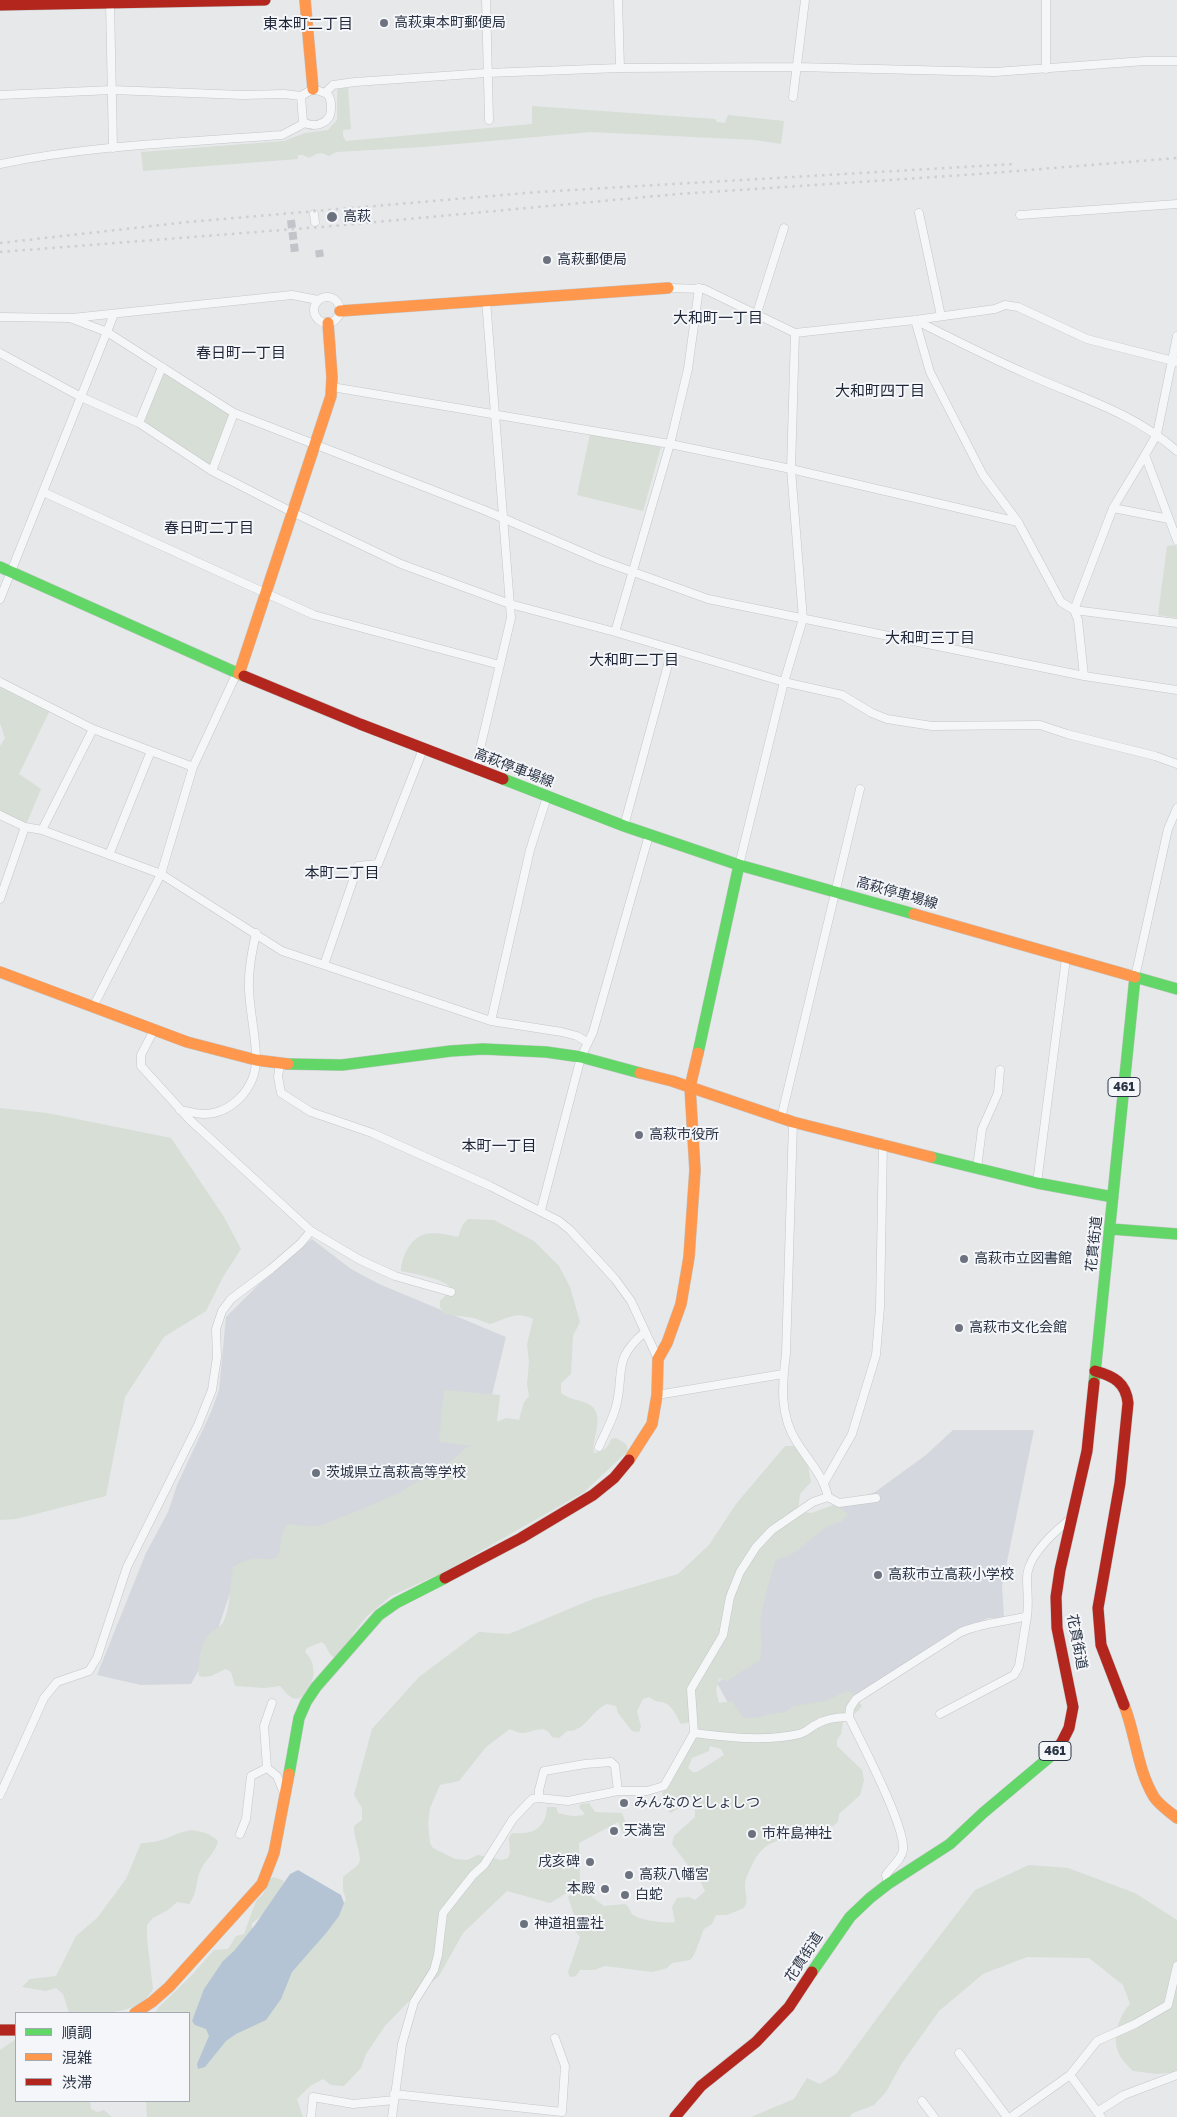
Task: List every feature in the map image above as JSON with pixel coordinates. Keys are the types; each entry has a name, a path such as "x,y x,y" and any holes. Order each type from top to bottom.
{"main road":[{"path":"0,5 110,1 265,0"},
{"path":"305,0 319,91"},
{"path":"340,311 668,288"},
{"path":"239,674 316,443 332,387 328,323"},
{"name":"高萩停車場線","path":"0,567 239,674 475,770 649,835 739,865 834,890 1177,990"},
{"path":"137,2012 152,2002 169,1987 262,1884 274,1853 299,1718 304,1702 366,1626 381,1612 396,1603 521,1538 593,1495 614,1478 643,1440 652,1424 657,1395 658,1359 670,1336 681,1304 689,1257 695,1170 690,1087 739,865"},
{"path":"0,972 154,1030 220,1052 256,1060 280,1064 342,1065 450,1051 483,1049 546,1052 581,1057 672,1081 793,1122 1037,1183 1113,1197"},
{"name":"花貫街道","path":"675,2117 701,2086 756,2042 775,2024 789,2007 827,1948 850,1917 888,1884 932,1858 950,1844 983,1813 1050,1757 1062,1742 1069,1728 1073,1707 1055,1628 1056,1597 1060,1570 1087,1451 1135,978"},
{"path":"1111,1229 1177,1234"},
{"path":"1095,1371 1117,1379 1123,1385 1128,1401 1120,1485 1098,1608 1101,1645 1130,1720 1140,1764 1147,1781 1155,1798 1177,1818"},
{"path":"0,2030 15,2030"}],"street":[{"path":"486,0 489,120"},
{"path":"618,0 620,68"},
{"path":"794,97 805,0"},
{"path":"1046,0 1046,69"},
{"path":"110,1 113,148"},
{"path":"0,95 112,90 244,96 284,94 301,96 333,85 355,82 487,73 620,68 797,67 996,72 1145,61 1177,61"},
{"path":"0,164 36,156 113,148 282,135 305,123 324,123 332,115 331,100 319,91"},
{"path":"301,96 302,119 305,123"},
{"path":"1020,215 1177,204"},
{"path":"919,212 941,316"},
{"path":"757,313 784,228"},
{"path":"668,288 699,288 757,313 795,333 915,320 994,309 1005,305 1018,307 1087,339 1175,361"},
{"path":"615,632 670,444 688,369 699,288"},
{"path":"0,317 70,318 292,296 318,300 325,297 332,298 338,303 340,311 336,319 328,323 319,320 314,313 318,300"},
{"path":"475,770 511,618 486,300"},
{"path":"0,599 114,314"},
{"path":"70,318 107,332 234,412 503,518 600,560 708,599 1084,676 1177,690"},
{"path":"915,320 1025,373 1121,413 1157,434 1177,452"},
{"path":"915,320 930,372 983,475 1018,522 1061,602 1074,610 1177,623"},
{"path":"739,865 784,682 803,619 791,469 795,333"},
{"path":"1084,676 1078,620 1074,610 1113,508 1157,434 1175,361 1177,336"},
{"path":"0,353 81,397 138,423 212,471 292,512 401,564 510,604 615,632 784,682 842,695 872,713 887,719 932,726 1040,725 1067,734 1155,756 1177,764"},
{"path":"138,423 162,367"},
{"path":"332,387 670,444 791,469 1018,522"},
{"path":"212,471 234,412"},
{"path":"1145,455 1177,540"},
{"path":"43,492 265,594 330,621 500,665"},
{"path":"1113,508 1169,519"},
{"path":"624,826 672,650"},
{"path":"93,1007 161,874 193,767 234,679 239,674"},
{"path":"0,682 93,729 193,767"},
{"path":"42,830 93,729"},
{"path":"324,965 358,866 378,864 423,749"},
{"path":"110,855 151,751"},
{"path":"781,1118 834,890 860,789"},
{"path":"492,1021 530,850 547,797"},
{"path":"1135,978 1168,830 1177,808"},
{"path":"0,815 25,827 42,830 161,874 282,951 492,1021 562,1032 577,1036 587,1042"},
{"path":"0,899 25,827"},
{"path":"541,1210 581,1057 593,1032 649,835"},
{"path":"180,1110 203,1114 226,1110 242,1096 253,1079 256,1060 249,972 256,933"},
{"path":"1037,1183 1066,958"},
{"path":"154,1030 141,1055 141,1066 180,1110 247,1174 312,1231 360,1260 395,1276 450,1292"},
{"path":"280,1064 278,1077 281,1093 311,1112 372,1132 541,1210 560,1221 615,1279 631,1301 658,1359"},
{"path":"977,1168 982,1129 998,1093 1000,1070"},
{"path":"793,1122 786,1354 783,1374 784,1414 796,1442 824,1483 828,1497 839,1504 876,1498"},
{"path":"824,1483 852,1434 876,1355 880,1307 883,1144"},
{"path":"0,1795 44,1698 57,1682 89,1671 96,1658 127,1566 198,1425 212,1390 217,1357 216,1329 222,1312 231,1299 271,1269 312,1231"},
{"path":"598,1447 615,1410 623,1356 631,1344 645,1332"},
{"path":"657,1395 783,1374"},
{"path":"392,2117 402,2044 414,2002 434,1970 438,1955 443,1913 473,1875 484,1865 513,1819 532,1799 568,1801 618,1791 647,1791 664,1786 694,1733 691,1689 723,1635 730,1597 740,1572 756,1547 772,1530 813,1502 828,1497"},
{"path":"940,1714 1014,1675 1019,1666 1027,1616 1029,1600 1027,1576 1031,1562 1049,1539 1073,1517"},
{"path":"888,1884 886,1875 904,1852 903,1845 897,1819 849,1717 850,1708 856,1700 961,1632 976,1625 1005,1622 1027,1616"},
{"path":"272,1703 264,1726 267,1768 277,1776 285,1795"},
{"path":"694,1733 740,1738 769,1738 801,1734 818,1723 835,1717 849,1717"},
{"path":"540,1798 539,1790 544,1771 585,1764 611,1762 614,1766 618,1791"},
{"path":"240,1834 246,1819 251,1776 267,1768"},
{"path":"1014,2116 1070,2075 1097,2041 1136,2024 1168,2006 1177,1966"},
{"path":"311,2117 313,2097 353,2104 394,2097 562,2112 565,2066 555,2038"},
{"path":"959,2052 1007,2117"},
{"path":"1070,2075 1099,2114 1124,2095 1177,2075"},
{"path":"922,2101 934,2117"},
{"path":"523,2108 523,2117"}],"shaded area":[{"path":"348,88 351,129 343,130 343,136 346,141 532,124 532,106 715,119 717,122 725,123 728,115 784,121 781,144 755,140 591,132 423,147 336,152 329,156 322,153 309,158 298,155 298,159 143,171 141,152 284,141 305,133 328,130 337,120 338,89"},
{"path":"162,367 234,413 212,471 139,423"},
{"path":"590,434 661,447 643,511 577,495"},
{"path":"1176,545 1177,618 1158,615 1167,546"},
{"path":"0,682 51,708 19,774 41,789 25,827 0,815 0,746 5,738 0,723"},
{"path":"0,1108 47,1113 171,1138 224,1217 241,1249 223,1277 206,1311 164,1337 125,1397 106,1496 16,1519 0,1520"},
{"path":"468,1219 494,1220 534,1241 559,1266 570,1287 580,1322 573,1336 571,1374 561,1383 561,1393 595,1409 598,1421 594,1453 605,1449 611,1439 616,1438 626,1444 628,1451 584,1492 444,1572 391,1596 367,1616 353,1634 348,1646 337,1658 331,1655 322,1642 307,1648 305,1652 311,1660 313,1677 311,1685 302,1697 296,1699 291,1697 280,1686 265,1688 235,1686 231,1672 226,1669 210,1676 199,1676 199,1660 204,1642 209,1634 222,1624 227,1612 233,1567 249,1560 275,1559 278,1555 283,1532 288,1524 316,1527 360,1510 399,1493 452,1460 466,1448 472,1446 439,1442 444,1390 500,1395 497,1422 506,1418 519,1420 524,1402 529,1396 527,1384 529,1362 527,1344 533,1319 517,1315 490,1324 474,1318 444,1314 440,1307 440,1301 452,1289 448,1285 436,1279 401,1271 405,1254 411,1243 416,1239 430,1233 458,1237 463,1224"},
{"name":"茨城県立高萩高等学校","path":"312,1239 351,1269 379,1284 506,1337 476,1461 362,1521 296,1529 270,1568 231,1590 213,1644 191,1684 141,1685 97,1675 146,1553 168,1512 177,1485 211,1412 219,1390 226,1317 258,1285"},
{"name":"高萩市立高萩小学校","path":"953,1430 1034,1430 1002,1586 1004,1618 988,1618 957,1632 842,1705 738,1721 717,1683 757,1656 751,1590 811,1515 875,1492 926,1455"},
{"path":"785,1446 795,1446 808,1466 811,1482 800,1494 798,1511 811,1513 836,1504 848,1514 841,1522 822,1530 795,1552 776,1560 761,1617 760,1660 727,1681 719,1679 716,1690 719,1703 732,1701 743,1717 748,1718 785,1713 793,1706 825,1701 847,1691 853,1693 862,1706 843,1722 837,1746 862,1770 864,1780 860,1795 839,1814 838,1822 833,1826 811,1828 807,1833 774,1842 761,1851 746,1878 747,1899 744,1908 727,1915 716,1915 712,1924 704,1929 694,1955 690,1960 672,1963 667,1968 652,1972 605,1966 594,1970 580,1970 576,1976 570,1977 568,1972 580,1937 576,1932 575,1918 568,1897 573,1893 587,1893 604,1906 625,1904 632,1914 640,1918 653,1921 675,1922 672,1907 677,1898 689,1897 695,1900 705,1891 700,1881 672,1844 674,1836 695,1817 695,1800 690,1797 687,1798 677,1809 670,1813 662,1793 698,1735 698,1728 695,1721 681,1724 668,1705 649,1697 643,1699 637,1711 641,1727 639,1732 632,1731 618,1713 616,1706 607,1704 601,1707 579,1728 567,1731 559,1738 552,1737 543,1729 523,1733 510,1729 486,1747 459,1781 440,1785 430,1808 428,1824 430,1843 433,1848 455,1859 467,1860 478,1855 502,1860 508,1858 510,1853 509,1838 512,1833 526,1833 537,1829 544,1821 547,1807 556,1807 558,1813 579,1816 585,1814 579,1807 581,1804 589,1803 595,1812 622,1813 629,1831 624,1835 618,1822 579,1843 580,1885 550,1903 507,1891 463,1933 439,1976 407,2003 385,2026 366,2054 361,2068 344,2086 331,2085 323,2079 310,2086 297,2099 303,2117 147,2117 146,2102 190,2102 190,2012 156,2012 214,1950 228,1949 236,1936 244,1934 256,1901 263,1894 269,1879 274,1877 284,1881 276,1905 252,1923 252,1930 342,1905 346,1900 343,1890 343,1877 356,1867 360,1860 354,1826 362,1820 362,1808 354,1795 372,1729 419,1677 479,1632 509,1634 593,1599 678,1574 709,1545 736,1504","holes":["710,1746 721,1749 724,1755 697,1772 693,1772 688,1768 692,1758 709,1751"]},
{"path":"192,1830 206,1833 218,1841 215,1849 201,1869 194,1896 189,1904 177,1902 168,1910 153,1918 147,1925 153,1989 146,1998 137,2005 116,2012 69,2012 63,1994 56,1988 46,1991 22,1987 30,1979 56,1976 76,1936 97,1918 126,1879 141,1843 163,1840"},
{"path":"1029,1865 1068,1868 1135,1893 1177,1920 1177,2072 1157,2074 1133,2071 1123,2060 1117,2049 1116,2036 1122,2015 1130,2004 1123,1985 1089,1958 1027,1957 983,1974 939,2011 902,2063 886,2092 874,2105 853,2113 849,2117 751,2117 794,2099 807,2078 820,2084 836,2074 975,1890"},
{"path":"15,2040 15,2102 90,2102 91,2109 98,2112 104,2110 112,2117 0,2117 0,2050"}],"water":[{"path":"298,1870 341,1895 344,1903 339,1916 292,1972 281,1999 266,2020 236,2034 226,2041 205,2067 198,2069 197,2064 209,2036 206,2029 195,2025 192,2021 204,1989 223,1961 234,1951 255,1925 290,1874"}],"tunnel":[{"path":"291,220 295,253"},
{"path":"319,250 320,257"}],"railway":[{"path":"0,252 333,226 678,194 979,174 1177,158"},
{"path":"0,243 188,222 538,192 1014,164"}],"traffic: fast":[{"path":"0,567 244,676"},
{"path":"503,779 624,826 739,865 914,914"},
{"path":"698,1053 739,865"},
{"path":"1094,1383 1135,977 1177,989"},
{"path":"288,1064 342,1065 451,1051 483,1049 546,1052 581,1057 640,1073"},
{"path":"931,1157 1037,1183 1113,1197"},
{"path":"1111,1229 1177,1234"},
{"path":"289,1774 299,1718 306,1702 316,1687 379,1615 396,1603 445,1578"},
{"path":"812,1972 850,1917 870,1898 888,1884 950,1844 983,1813 1052,1755"}],"traffic: slow":[{"path":"305,0 313,89"},
{"path":"340,311 668,288"},
{"path":"239,674 331,396 332,377 328,323"},
{"path":"914,914 1135,977"},
{"path":"0,972 187,1042 256,1060 288,1064"},
{"path":"629,1460 652,1424 657,1395 658,1359 667,1343 681,1304 689,1257 695,1170 690,1087 698,1053"},
{"path":"640,1073 672,1081 793,1122 931,1157"},
{"path":"1124,1705 1148,1786 1156,1800 1177,1818"},
{"path":"137,2012 152,2002 169,1987 262,1884 274,1853 289,1774"}],"traffic: jam":[{"path":"0,5 265,0"},
{"path":"244,676 360,724 503,779"},
{"path":"1095,1371 1108,1375 1118,1381 1125,1390 1128,1403 1120,1483 1098,1608 1101,1645 1124,1705"},
{"path":"1052,1755 1062,1742 1069,1728 1073,1707 1057,1628 1056,1597 1060,1570 1087,1451 1094,1383"},
{"path":"445,1578 521,1538 593,1495 614,1478 629,1460"},
{"path":"675,2117 701,2086 756,2042 789,2007 812,1972"},
{"path":"0,2030 15,2030"}],"place":[{"name":"高萩東本町郵便局","path":"384,23"},
{"name":"高萩","path":"332,217"},
{"name":"高萩郵便局","path":"547,260"},
{"name":"高萩市役所","path":"639,1135"},
{"name":"高萩市立図書館","path":"964,1259"},
{"name":"高萩市文化会館","path":"959,1328"},
{"name":"茨城県立高萩高等学校","path":"316,1473"},
{"name":"高萩市立高萩小学校","path":"878,1575"},
{"name":"みんなのとしょしつ","path":"624,1803"},
{"name":"天満宮","path":"614,1831"},
{"name":"市杵島神社","path":"752,1834"},
{"name":"戌亥碑","path":"590,1862"},
{"name":"高萩八幡宮","path":"629,1875"},
{"name":"本殿","path":"605,1889"},
{"name":"白蛇","path":"625,1895"},
{"name":"神道祖霊社","path":"524,1924"}],"district":[{"name":"東本町二丁目","path":"308,24"},
{"name":"大和町一丁目","path":"718,318"},
{"name":"春日町一丁目","path":"241,353"},
{"name":"大和町四丁目","path":"880,391"},
{"name":"春日町二丁目","path":"209,528"},
{"name":"大和町三丁目","path":"930,638"},
{"name":"大和町二丁目","path":"634,660"},
{"name":"本町二丁目","path":"342,873"},
{"name":"本町一丁目","path":"499,1146"}]}
